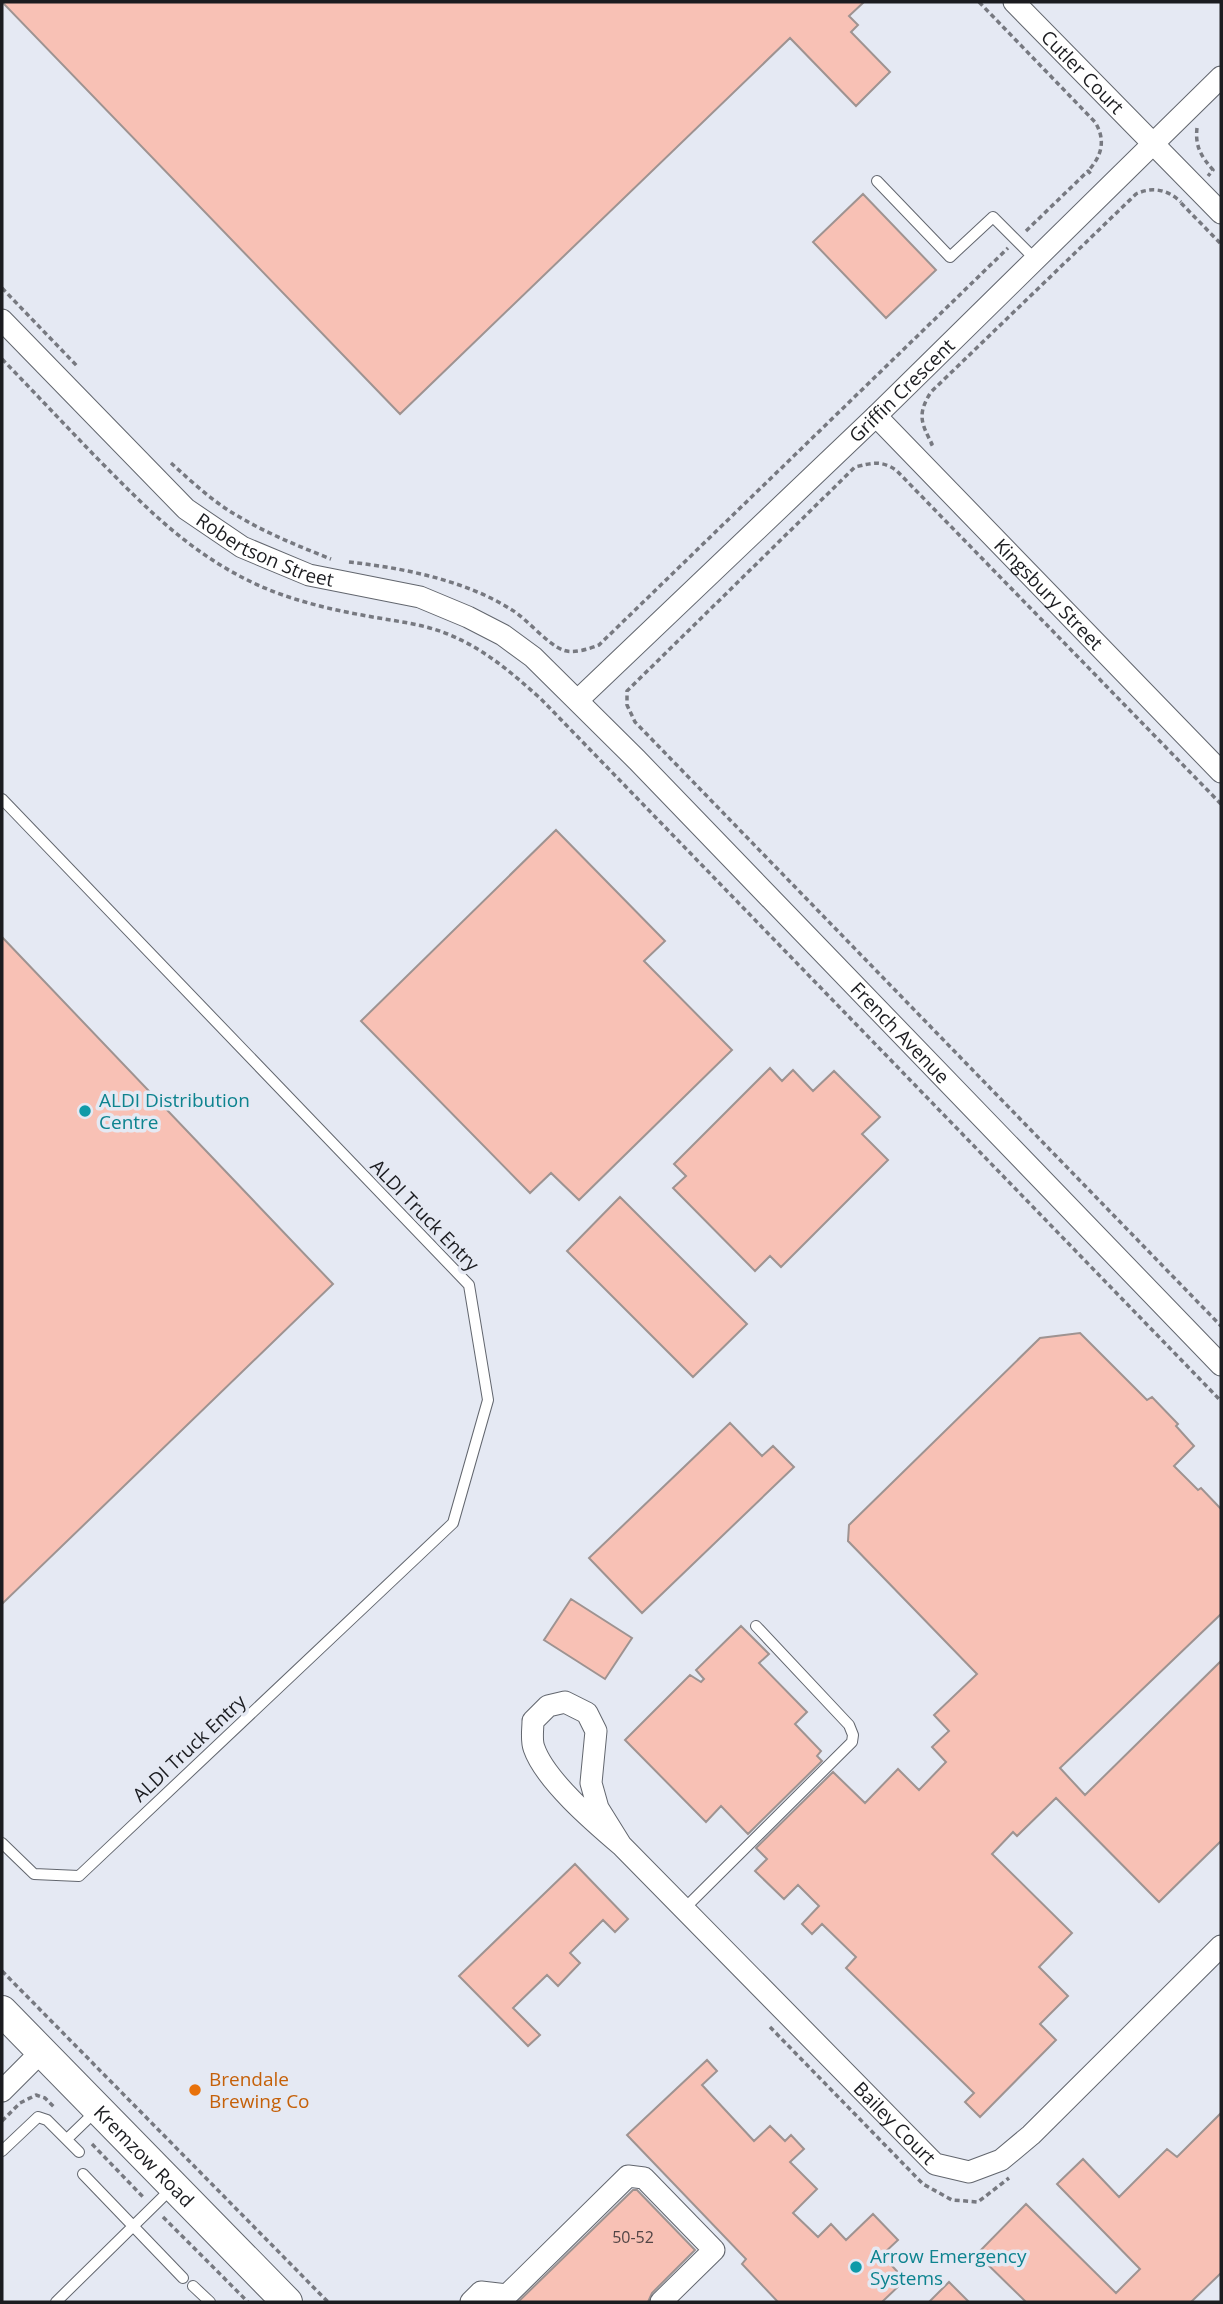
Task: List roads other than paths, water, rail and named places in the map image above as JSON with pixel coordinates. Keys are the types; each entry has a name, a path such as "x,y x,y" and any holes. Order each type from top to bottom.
{"street":[{"name":"Cutler Court","path":"1014,2 1221,213"},
{"name":"Griffin Crescent","path":"578,700 876,416 1221,77"},
{"name":"Robertson Street","path":"2,320 186,509 242,547 309,575 420,597 468,617 503,635 533,657 578,700"},
{"name":"Kingsbury Street","path":"876,416 1221,772"},
{"name":"French Avenue","path":"578,700 1221,1365"},
{"name":"Bailey Court","path":"621,1845 598,1808 591,1783 596,1731 587,1713 565,1702 548,1706 533,1721 532,1745 542,1766 593,1822 621,1845 935,2164 969,2172 1001,2160 1031,2135 1221,1947"},
{"name":"Kremzow Road","path":"2,2011 41,2052 87,2119 163,2197 277,2297"},
{"path":"2,2091 41,2052"},
{"path":"471,2302 481,2292 496,2298 507,2295 628,2176 644,2178 714,2250 661,2302"}],"lane":[{"path":"877,181 950,257 993,217 1035,259"},
{"name":"ALDI Truck Entry","path":"2,799 469,1285 488,1400 453,1523 79,1876 34,1874 2,1843"},
{"path":"684,1909 852,1742 853,1735 849,1725 757,1626"},
{"path":"4,2146 38,2117 47,2120 79,2152"},
{"path":"67,2139 87,2119"},
{"path":"83,2174 183,2278"},
{"path":"56,2302 163,2197"},
{"path":"193,2286 210,2302"}],"place":[{"name":"ALDI Distribution Centre","path":"85,1111"},
{"name":"Brendale Brewing Co","path":"195,2090"},
{"name":"Arrow Emergency Systems","path":"856,2267"}]}
